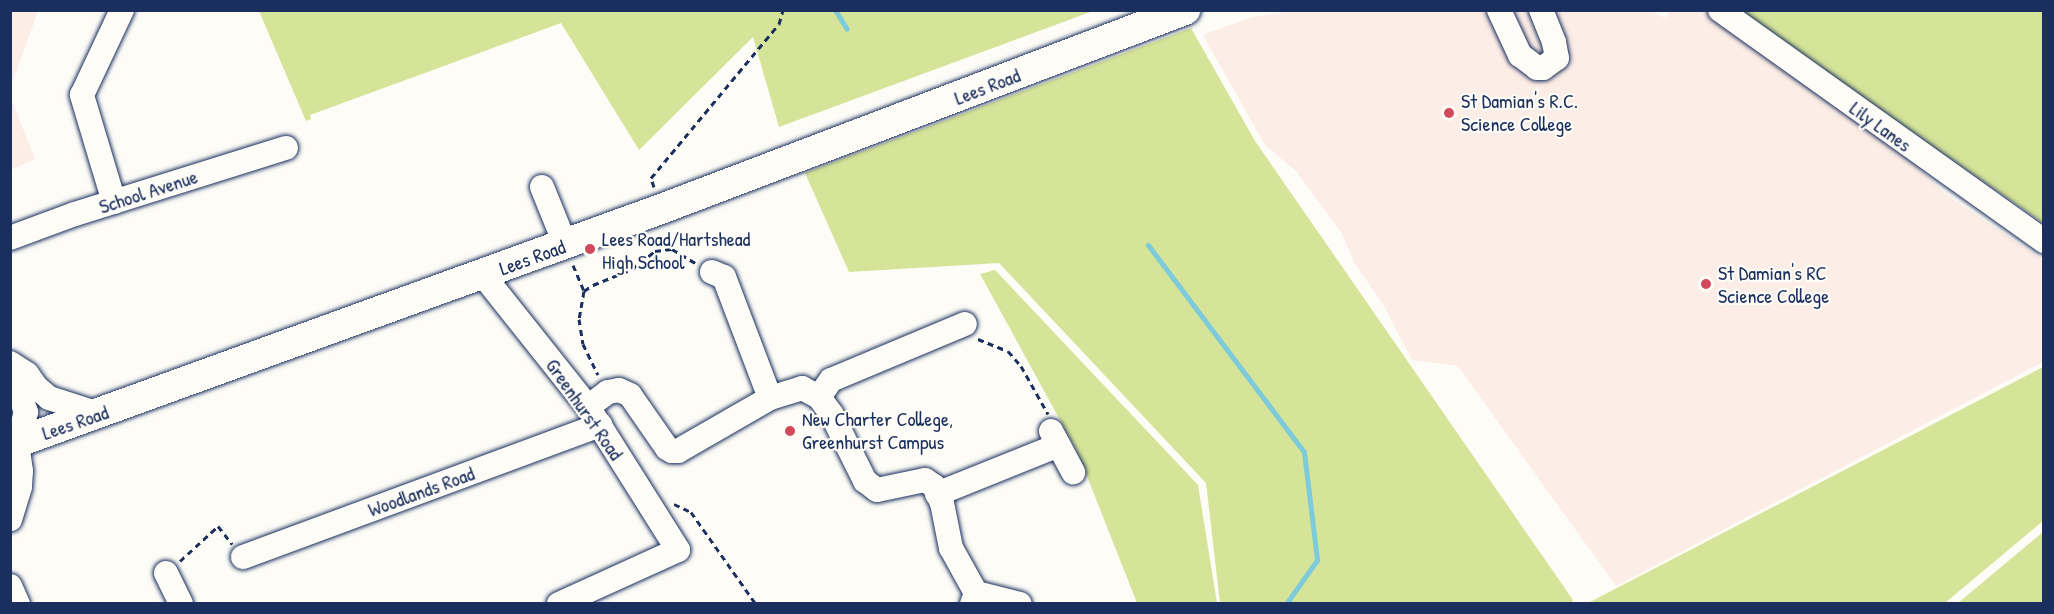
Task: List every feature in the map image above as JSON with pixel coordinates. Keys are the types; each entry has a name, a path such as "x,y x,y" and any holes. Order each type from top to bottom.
{"main road":[{"name":"Lees Road","path":"14,444 483,275 1185,10"}],"street":[{"path":"114,202 82,95 122,10"},
{"path":"1498,10 1520,55 1537,68 1543,68 1557,58 1554,42 1540,10"},
{"name":"Lily Lanes","path":"1720,10 2043,241"},
{"name":"School Avenue","path":"10,238 286,147"},
{"path":"542,187 565,244"},
{"path":"712,272 724,277 770,398"},
{"name":"Greenhurst Road","path":"483,275 594,416 678,550 559,603"},
{"path":"819,397 831,380 965,324"},
{"path":"10,365 27,374 36,387 49,398 99,414"},
{"path":"10,365 26,412 14,444 21,471 20,487 10,519"},
{"path":"608,392 619,390 630,395 667,448 678,451 770,398 802,388 819,397 832,415 865,481 877,490 925,480 934,486 951,548 974,598 1020,603"},
{"name":"Woodlands Road","path":"243,557 594,416 608,392"},
{"path":"938,494 1055,438 1073,472"},
{"path":"166,573 182,603"},
{"path":"10,586 18,603"}],"path":[{"path":"661,209 651,178 779,24 783,10"},
{"path":"565,244 584,291 579,319 583,344 608,392"},
{"path":"584,291 593,285 626,273 650,254 664,249 678,251 712,272"},
{"path":"965,324 975,337 1008,351 1021,366 1047,410 1055,438"},
{"path":"671,502 691,512 756,603"},
{"path":"166,573 218,526 243,557"}],"shaded area":[{"name":"St Damian's RC Science College","path":"1297,10 1649,10 1665,18 1670,11 1712,11 1914,162 1944,193 2043,260 2043,362 1616,586 1458,366 1412,360 1383,304 1355,264 1341,232 1296,171 1265,145 1203,35 1252,17"},
{"path":"10,11 38,11 11,86"},
{"path":"10,96 35,159 11,170 10,170"}],"green space":[{"path":"259,11 1093,11 779,127 753,37 639,150 561,23 310,115 311,119 306,121"},
{"path":"1738,11 2043,11 2043,223"},
{"path":"1191,28 1255,141 1573,600 1572,603 1220,603 1206,483 999,263 849,272 805,173"},
{"path":"995,270 1198,485 1217,603 1137,603 1077,451 980,274"},
{"path":"2043,367 2043,521 1945,603 1588,603"},
{"path":"2043,532 2043,603 1958,603"}],"waterway":[{"path":"835,10 847,29"},
{"path":"1148,245 1304,452 1317,560 1286,604"}],"place":[{"name":"St Damian's R.C. Science College","path":"1449,113"},
{"name":"Lees Road/Hartshead High School","path":"590,249"},
{"name":"St Damian's RC Science College","path":"1706,284"},
{"name":"New Charter College, Greenhurst Campus","path":"790,431"}]}
